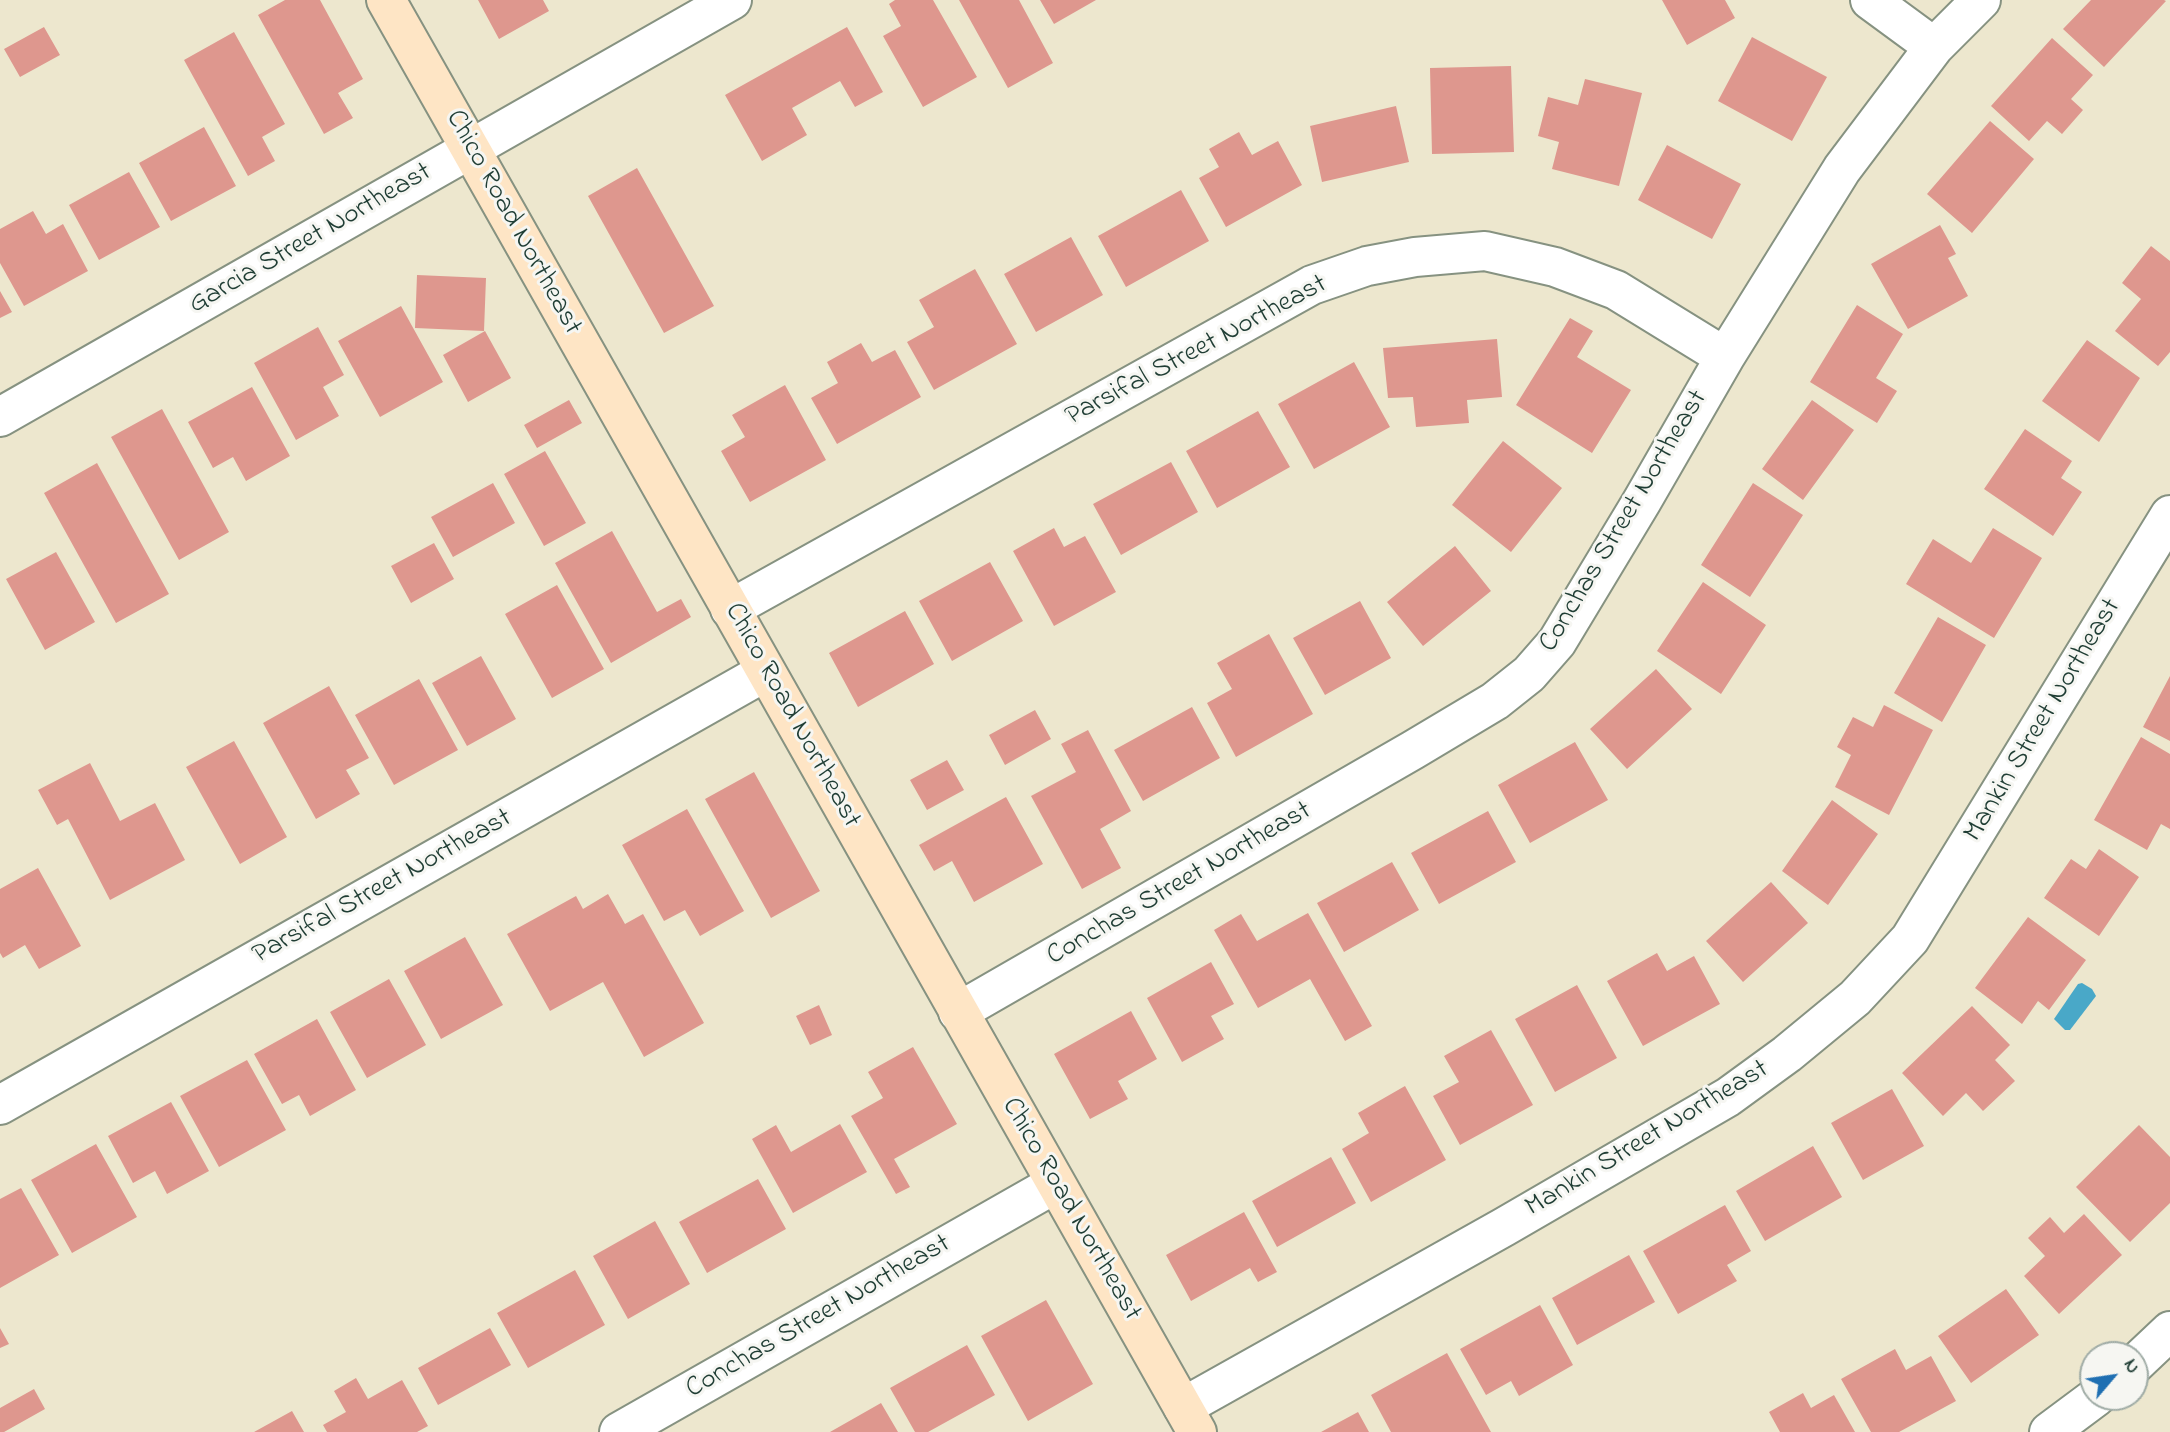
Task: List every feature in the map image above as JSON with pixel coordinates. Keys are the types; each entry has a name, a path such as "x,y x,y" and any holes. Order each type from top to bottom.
{"street":[{"name":"Chico Road Northeast","path":"387,0 1190,1419"},
{"name":"Garcia Street Northeast","path":"0,417 732,0"},
{"path":"1870,0 1934,47"},
{"name":"Conchas Street Northeast","path":"958,1012 1413,750 1495,701 1529,674 1557,642 1725,357 1842,169 1934,47 1981,0"},
{"name":"Parsifal Street Northeast","path":"730,609 1312,285 1367,266 1415,257 1485,251 1555,267 1615,290 1725,357"},
{"name":"Mankin Street Northeast","path":"1190,1419 1504,1227 1728,1097 1787,1054 1855,998 1910,939 2170,515"},
{"name":"Parsifal Street Northeast","path":"0,1105 765,672"},
{"name":"Conchas Street Northeast","path":"619,1432 1055,1184"},
{"path":"2149,1351 2170,1331"},
{"path":"2049,1432 2079,1410"}],"water":[{"path":"2082,983 2092,989 2096,996 2070,1030 2065,1030 2054,1019 2078,984"}],"building":[{"path":"285,0 320,0 363,79 338,93 353,118 324,134 258,15"},
{"path":"478,0 543,0 549,11 499,39"},
{"path":"895,0 933,0 977,77 923,107 883,36 901,26 889,4"},
{"path":"959,0 1019,0 1053,63 1008,88"},
{"path":"1040,0 1096,0 1054,24"},
{"path":"1662,0 1725,0 1735,18 1687,45"},
{"path":"2091,0 2166,1 2104,67 2063,29"},
{"path":"44,27 60,55 20,77 4,49"},
{"path":"847,27 883,92 855,107 840,81 792,108 807,135 762,161 725,95"},
{"path":"234,32 285,124 262,137 275,161 248,176 184,60"},
{"path":"1752,37 1827,77 1792,141 1718,101"},
{"path":"2052,38 2093,75 2071,99 2083,110 2062,134 2047,121 2029,141 1991,106"},
{"path":"1511,66 1514,152 1432,154 1430,68"},
{"path":"1585,79 1642,93 1619,186 1552,169 1559,142 1538,136 1548,97 1578,105"},
{"path":"1396,106 1409,162 1322,182 1310,126"},
{"path":"1990,121 2034,159 1972,233 1927,194"},
{"path":"204,127 236,186 171,221 139,163"},
{"path":"1239,132 1252,155 1278,141 1302,185 1226,227 1199,178 1219,167 1209,149"},
{"path":"1667,145 1741,184 1712,239 1638,200"},
{"path":"637,168 714,306 664,333 588,196"},
{"path":"129,172 160,227 99,260 69,205"},
{"path":"1181,190 1209,241 1126,287 1098,236"},
{"path":"33,211 46,234 63,224 88,271 24,306 0,263 0,229"},
{"path":"1940,225 1956,254 1948,258 1968,296 1908,329 1871,264"},
{"path":"1071,237 1103,295 1036,332 1004,274"},
{"path":"2151,246 2170,261 2170,352 2158,366 2115,331 2141,299 2122,283"},
{"path":"975,269 1017,344 934,390 907,342 934,327 919,300"},
{"path":"417,275 486,278 484,331 415,328"},
{"path":"0,291 12,312 0,318"},
{"path":"1857,305 1903,334 1876,378 1897,391 1877,423 1810,382"},
{"path":"401,306 443,382 380,417 338,341"},
{"path":"1570,318 1593,331 1577,357 1631,390 1592,453 1516,405"},
{"path":"318,327 344,375 323,387 339,416 296,440 254,363"},
{"path":"485,331 511,378 468,402 443,355"},
{"path":"1497,339 1502,397 1467,400 1469,423 1416,427 1413,397 1388,398 1383,348"},
{"path":"2087,340 2140,378 2099,442 2042,401"},
{"path":"861,343 872,362 895,350 921,397 837,444 811,398 838,383 827,362"},
{"path":"1354,362 1390,427 1314,469 1278,404"},
{"path":"785,385 826,460 750,502 721,451 745,437 732,415"},
{"path":"252,387 290,456 246,481 233,457 213,468 188,422"},
{"path":"569,400 582,423 537,448 524,425"},
{"path":"1812,400 1854,430 1803,500 1762,469"},
{"path":"162,409 229,532 179,560 111,437"},
{"path":"1258,411 1290,467 1217,508 1186,451"},
{"path":"2025,429 2072,461 2061,478 2082,492 2053,536 1984,489"},
{"path":"1503,441 1562,488 1511,552 1452,505"},
{"path":"545,451 586,523 544,546 504,474"},
{"path":"1171,462 1198,512 1121,555 1093,504"},
{"path":"97,463 169,594 116,623 44,493"},
{"path":"493,483 515,523 453,557 431,517"},
{"path":"1753,483 1803,515 1750,597 1701,565"},
{"path":"1054,528 1064,547 1085,536 1116,592 1054,626 1013,551"},
{"path":"1993,528 2042,558 1994,638 1906,584 1933,539 1971,563"},
{"path":"612,531 657,612 681,599 691,617 611,663 555,563"},
{"path":"434,543 454,579 411,603 391,566"},
{"path":"1455,546 1491,591 1423,646 1387,602"},
{"path":"56,552 95,622 45,650 6,579"},
{"path":"990,562 1023,621 952,661 919,601"},
{"path":"1703,582 1766,625 1721,694 1657,651"},
{"path":"557,585 604,669 552,698 505,614"},
{"path":"1360,601 1391,658 1325,695 1293,638"},
{"path":"905,611 934,664 858,707 829,653"},
{"path":"1938,617 1986,645 1942,722 1894,693"},
{"path":"1269,634 1313,714 1236,757 1207,703 1232,689 1217,663"},
{"path":"481,656 516,719 467,746 432,683"},
{"path":"1656,669 1692,709 1627,769 1590,729"},
{"path":"2170,676 2170,741 2143,727"},
{"path":"419,679 458,750 394,785 355,715"},
{"path":"329,686 369,758 346,770 360,794 316,819 263,723"},
{"path":"1884,705 1933,730 1889,815 1835,787 1851,755 1837,747 1853,717 1873,727"},
{"path":"1192,707 1220,758 1143,801 1114,750"},
{"path":"1035,710 1051,739 1005,765 989,735"},
{"path":"1088,730 1131,811 1100,829 1121,868 1082,889 1031,796 1076,772 1061,744"},
{"path":"2141,737 2170,754 2170,829 2161,824 2147,850 2094,820"},
{"path":"234,741 287,837 240,864 186,767"},
{"path":"1575,742 1608,800 1530,843 1498,785"},
{"path":"947,760 964,790 927,810 910,780"},
{"path":"90,763 120,821 155,803 185,860 110,900 68,819 57,825 38,790"},
{"path":"754,772 820,891 771,918 705,799"},
{"path":"1006,797 1043,864 974,902 952,861 934,871 919,845"},
{"path":"1832,800 1878,834 1828,905 1782,871"},
{"path":"687,809 744,911 700,936 685,910 664,921 622,845"},
{"path":"1488,811 1516,862 1439,904 1411,853"},
{"path":"2099,849 2139,877 2099,936 2044,898 2071,859 2086,869"},
{"path":"1392,862 1419,910 1344,952 1317,903"},
{"path":"38,868 81,946 39,969 25,945 3,958 0,953 0,889"},
{"path":"1771,882 1808,923 1743,982 1706,941"},
{"path":"608,894 625,924 643,914 704,1023 644,1057 603,982 550,1011 507,934 576,896 583,909"},
{"path":"1308,913 1372,1026 1345,1041 1310,979 1258,1008 1214,930 1241,914 1257,941"},
{"path":"2028,917 2086,960 2049,1010 2038,1001 2022,1024 1975,988"},
{"path":"465,937 503,1005 441,1039 404,971"},
{"path":"1657,953 1667,971 1694,956 1720,1004 1643,1046 1607,981"},
{"path":"1211,962 1234,1004 1211,1016 1224,1039 1182,1062 1147,998"},
{"path":"389,979 426,1045 367,1078 330,1012"},
{"path":"1577,985 1617,1058 1555,1092 1515,1019"},
{"path":"819,1005 832,1035 810,1045 796,1016"},
{"path":"1972,1006 2010,1045 1995,1060 2015,1081 1983,1111 1966,1093 1943,1116 1902,1073"},
{"path":"1131,1011 1157,1059 1118,1081 1128,1099 1090,1119 1054,1054"},
{"path":"317,1019 356,1090 310,1116 299,1095 282,1104 254,1054"},
{"path":"1491,1030 1533,1105 1460,1145 1433,1096 1459,1082 1444,1056"},
{"path":"913,1047 957,1124 894,1159 910,1187 896,1194 851,1116 883,1098 868,1072"},
{"path":"247,1060 286,1130 219,1167 180,1096"},
{"path":"1405,1086 1446,1160 1371,1202 1342,1149 1369,1133 1358,1113"},
{"path":"1892,1089 1924,1146 1863,1180 1831,1123"},
{"path":"171,1102 209,1171 167,1194 155,1171 133,1183 108,1136"},
{"path":"840,1124 867,1172 793,1213 752,1139 776,1125 791,1152"},
{"path":"2139,1125 2170,1157 2170,1203 2130,1242 2076,1187"},
{"path":"96,1144 137,1217 72,1253 31,1180"},
{"path":"1813,1146 1842,1197 1765,1241 1736,1191"},
{"path":"1331,1157 1356,1203 1277,1247 1252,1201"},
{"path":"758,1179 786,1229 707,1273 679,1222"},
{"path":"21,1188 59,1255 0,1288 0,1199"},
{"path":"1725,1205 1751,1251 1727,1265 1737,1281 1678,1314 1643,1251"},
{"path":"1244,1212 1277,1272 1258,1282 1250,1268 1191,1301 1166,1255"},
{"path":"2084,1214 2122,1255 2059,1314 2024,1276 2045,1256 2028,1238 2050,1217 2064,1233"},
{"path":"655,1221 690,1284 628,1319 593,1256"},
{"path":"1629,1255 1655,1302 1577,1345 1552,1298"},
{"path":"575,1270 605,1325 528,1368 497,1313"},
{"path":"2006,1289 2039,1335 1971,1383 1938,1336"},
{"path":"1046,1300 1093,1384 1028,1421 981,1336"},
{"path":"1540,1305 1573,1365 1519,1396 1511,1381 1486,1395 1460,1349"},
{"path":"0,1328 9,1344 0,1348"},
{"path":"490,1328 511,1365 438,1405 418,1368"},
{"path":"967,1345 995,1395 928,1432 915,1432 890,1388"},
{"path":"1895,1349 1906,1370 1931,1356 1956,1401 1899,1432 1871,1432 1841,1379"},
{"path":"1447,1353 1491,1432 1391,1432 1371,1395"},
{"path":"356,1378 368,1399 402,1380 428,1426 417,1432 327,1432 323,1425 346,1412 334,1391"},
{"path":"34,1389 45,1409 0,1432 0,1408"},
{"path":"1803,1393 1811,1408 1834,1395 1855,1432 1780,1432 1769,1412"},
{"path":"881,1403 898,1432 830,1432"},
{"path":"292,1411 304,1432 254,1432"},
{"path":"1358,1412 1369,1432 1321,1432"}]}
